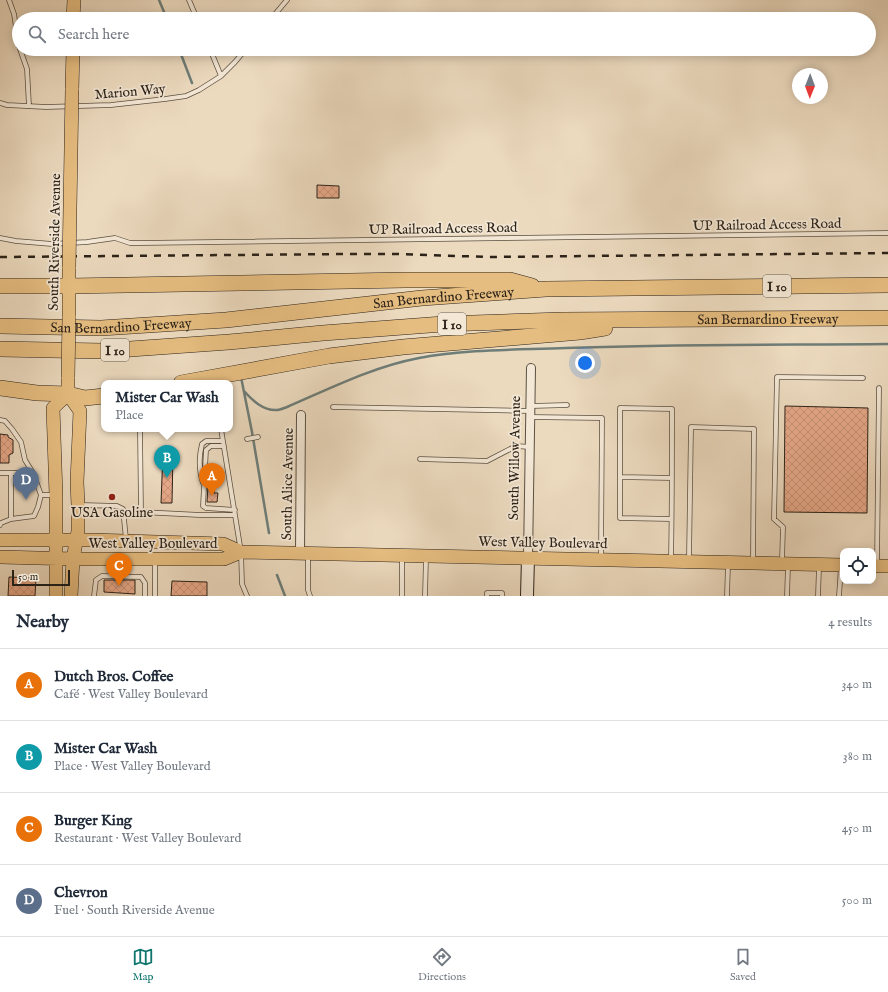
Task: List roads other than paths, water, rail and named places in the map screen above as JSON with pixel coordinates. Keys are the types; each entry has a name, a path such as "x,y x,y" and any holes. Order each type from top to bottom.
{"highway":[{"path":"0,286 69,292 405,280 510,280 546,289"},
{"name":"San Bernardino Freeway","path":"0,326 101,328 232,320 422,298 546,289 888,285"},
{"name":"San Bernardino Freeway","path":"0,349 102,351 443,324 562,320 888,318"},
{"path":"197,380 329,356 403,347 580,332 662,320"},
{"path":"0,388 37,393 68,394 85,398 101,396"}],"main road":[{"path":"73,12 74,0"},
{"name":"South Riverside Avenue","path":"68,394 73,56"},
{"path":"65,540 78,531 77,482 80,411 68,394 53,408 56,454 56,495 65,540 65,558 71,596"},
{"name":"West Valley Boulevard","path":"0,540 127,541 222,544 241,552 840,565"},
{"path":"56,596 65,558 65,540"},
{"name":"West Valley Boulevard","path":"0,557 224,559 241,552"}],"street":[{"name":"South Willow Avenue","path":"527,596 531,368"},
{"name":"South Alice Avenue","path":"301,415 304,553"}],"lane":[{"path":"9,0 13,12"},
{"path":"189,0 194,12"},
{"path":"277,12 287,0"},
{"path":"22,56 27,69 29,106"},
{"path":"213,56 221,76"},
{"name":"Marion Way","path":"0,103 7,105 46,107 111,105 186,96 200,90 221,76 240,56"},
{"name":"UP Railroad Access Road","path":"0,238 52,244 87,242 115,238 130,243 140,243 888,233"},
{"path":"787,596 783,527 774,519 777,377 863,378"},
{"path":"879,388 879,566"},
{"path":"530,411 567,405"},
{"path":"333,407 530,411 602,418 601,559"},
{"path":"671,561 672,519 672,409 620,408 620,518 672,519"},
{"path":"0,420 5,421 21,442 25,460 33,473 41,495 34,516 11,519 1,523 0,525"},
{"path":"689,561 691,428 754,429 752,563"},
{"path":"140,432 141,512 235,515"},
{"path":"222,432 241,552 242,584 246,595"},
{"path":"247,439 258,437"},
{"path":"204,484 201,475 202,444 206,441 224,444"},
{"path":"224,444 211,446 206,450 203,506 206,508 234,510"},
{"path":"420,459 487,460 516,446 530,447"},
{"path":"0,473 33,473"},
{"path":"11,473 11,519"},
{"path":"620,477 672,478"},
{"path":"41,495 56,495"},
{"path":"78,505 117,506 123,509 127,541"},
{"path":"304,553 310,596"},
{"path":"402,555 402,596"},
{"path":"425,596 426,556"},
{"path":"155,559 155,596"},
{"path":"727,596 728,562"},
{"path":"818,596 820,565"},
{"path":"94,596 96,580 102,576 127,576 141,577 145,583 145,596"},
{"path":"839,596 840,584"},
{"path":"487,596 487,593 502,592 502,596"}],"waterway":[{"path":"159,0 164,12"},
{"path":"182,56 192,83"},
{"path":"244,391 254,401 263,407 278,410 351,379 384,367 419,358 474,351 646,346 888,344"},
{"path":"241,377 269,533"},
{"path":"277,575 285,596"}],"railway":[{"path":"0,257 347,254 489,257 888,253"}],"place":[{"name":"Mister Car Wash","path":"167,478"},
{"name":"Dutch Bros. Coffee","path":"212,496"},
{"name":"USA Gasoline","path":"112,497"},
{"name":"Chevron","path":"26,500"},
{"name":"Burger King","path":"119,586"}]}
